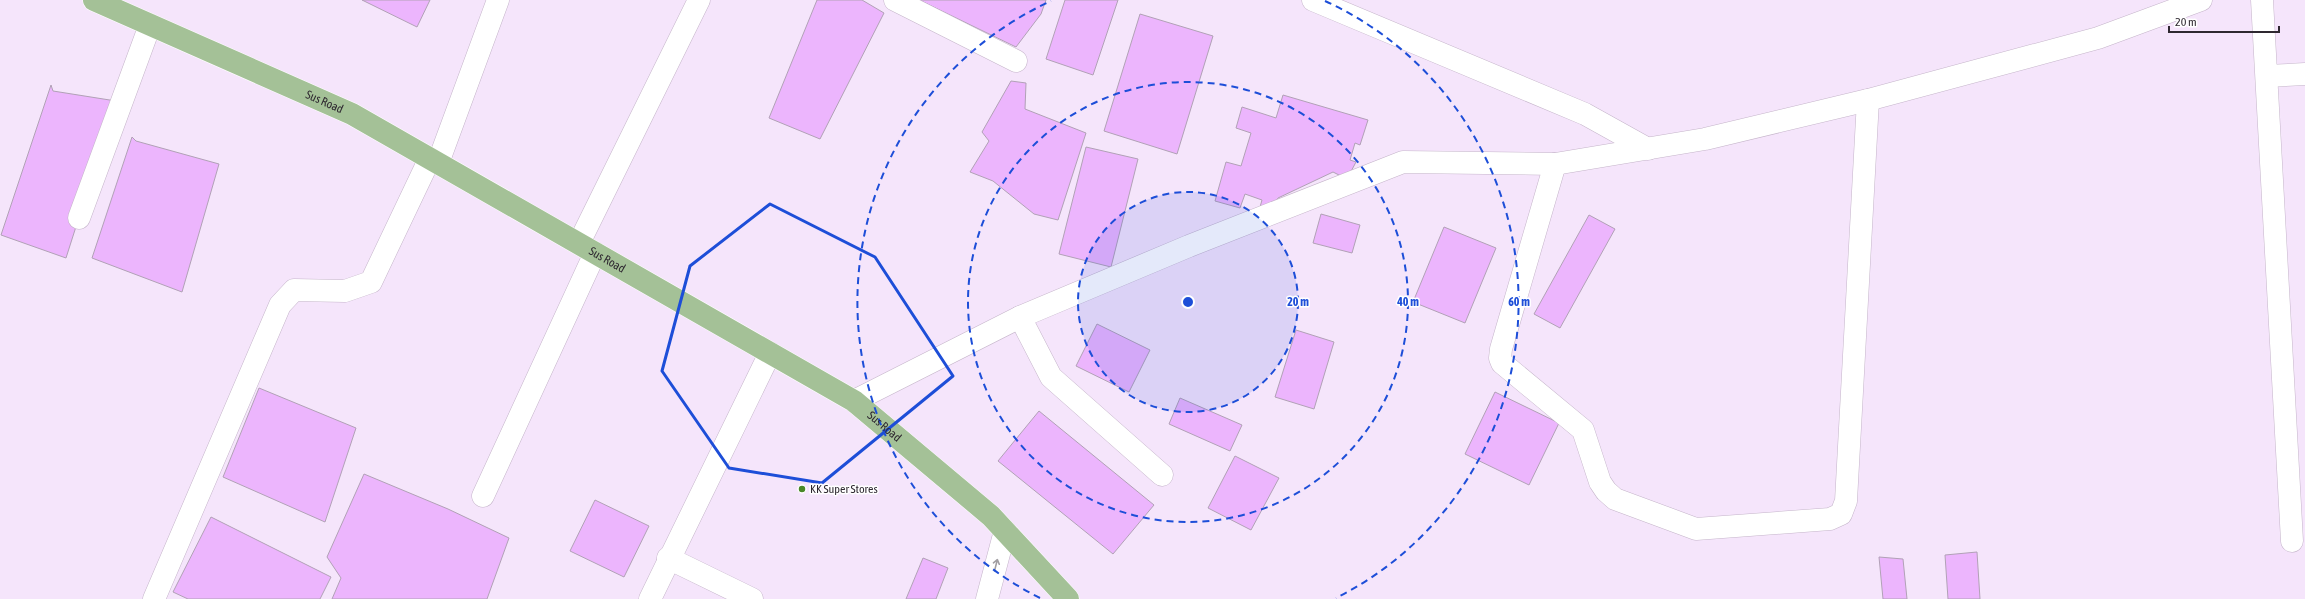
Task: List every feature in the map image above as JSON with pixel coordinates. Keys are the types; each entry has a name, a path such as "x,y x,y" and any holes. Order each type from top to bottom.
{"main road":[{"name":"Sus Road","path":"94,0 352,114 854,401 991,516 1068,599"}],"street":[{"path":"154,599 280,305 294,290 345,291 371,282 434,161 498,0"},
{"path":"483,496 587,248 699,0"},
{"path":"895,0 1016,61"},
{"path":"1313,0 1585,114 1648,149"},
{"path":"854,401 1020,316 1189,246 1404,162 1555,164 1706,139 1868,100 2098,38 2201,0"},
{"path":"2262,0 2292,541"},
{"path":"79,218 150,25"},
{"path":"2267,76 2305,74"},
{"path":"1555,164 1501,349 1500,358 1502,363 1583,430 1600,482 1606,491 1615,499 1696,530 1830,519 1841,514 1846,501 1868,100"},
{"path":"1020,316 1050,377 1162,475"},
{"path":"650,599 668,558 770,353"},
{"path":"987,599 1005,531"},
{"path":"668,558 752,599"}],"highlighted area":[{"path":"770,204 875,257 953,376 822,483 729,468 662,371 690,266"}],"building":[{"path":"362,0 430,0 417,27"},
{"path":"817,0 862,0 884,13 820,139 769,118"},
{"path":"919,0 1046,0 1041,14 1016,47"},
{"path":"1065,0 1118,0 1093,75 1046,59"},
{"path":"1140,14 1213,36 1177,154 1104,131"},
{"path":"1011,81 1026,83 1025,109 1086,133 1058,220 1034,214 993,181 970,172 989,141 982,132"},
{"path":"51,85 53,91 116,101 66,258 1,235"},
{"path":"1283,95 1368,120 1360,145 1355,143 1350,160 1356,162 1347,179 1333,172 1278,198 1272,209 1258,214 1262,200 1245,194 1240,208 1215,201 1226,162 1241,166 1251,133 1236,128 1242,107 1276,118"},
{"path":"132,137 136,141 219,164 182,292 92,258"},
{"path":"1086,147 1138,159 1111,267 1059,254"},
{"path":"1321,214 1360,225 1352,253 1313,243"},
{"path":"1589,215 1615,229 1560,328 1534,314"},
{"path":"1444,227 1496,248 1465,323 1413,302"},
{"path":"1097,324 1150,350 1129,392 1076,366"},
{"path":"1296,330 1334,342 1314,409 1275,397"},
{"path":"259,388 356,428 325,522 223,477"},
{"path":"1495,392 1559,423 1529,485 1465,454"},
{"path":"1180,398 1242,425 1230,451 1169,424"},
{"path":"1039,411 1154,505 1113,554 998,461"},
{"path":"1235,456 1279,478 1251,530 1208,508"},
{"path":"364,474 448,509 509,538 487,599 332,599 341,578 327,557"},
{"path":"595,500 649,526 624,577 570,551"},
{"path":"211,517 331,577 320,599 188,599 173,592"},
{"path":"1977,552 1980,599 1948,599 1945,555"},
{"path":"1879,557 1903,559 1907,599 1883,599"},
{"path":"923,558 948,568 936,599 906,599"}],"place":[{"name":"KK Super Stores","path":"802,489"}]}
